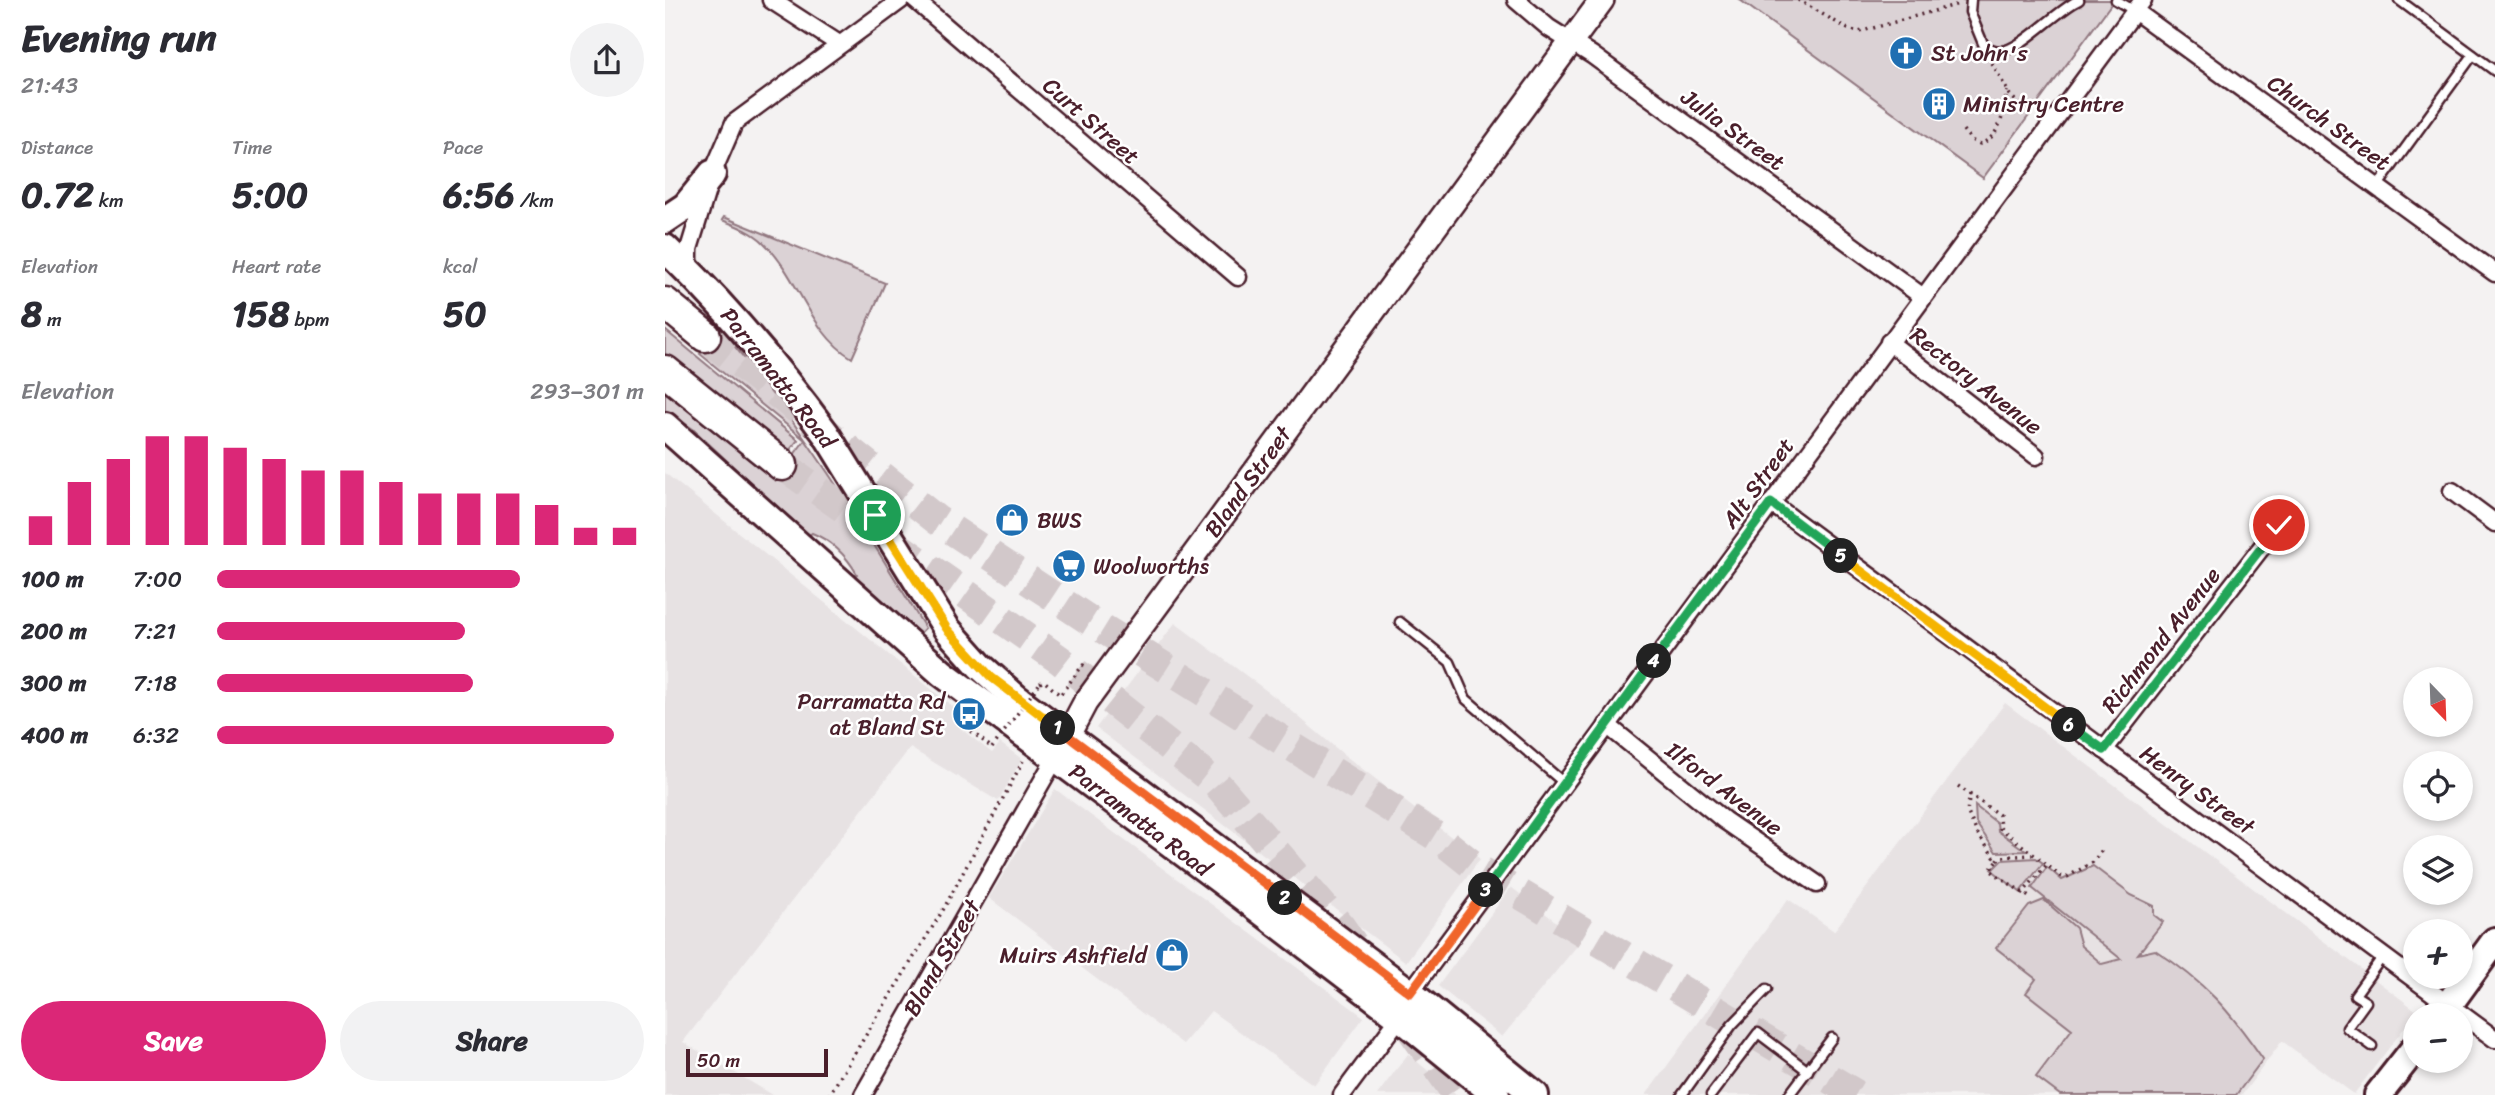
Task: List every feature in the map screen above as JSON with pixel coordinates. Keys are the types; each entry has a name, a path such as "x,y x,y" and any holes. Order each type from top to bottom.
{"highway":[{"path":"665,303 705,336"},
{"path":"665,371 782,465"}],"main road":[{"path":"665,220 686,206 712,174"},
{"name":"Parramatta Road","path":"665,248 771,361 826,434 947,629 991,677 1062,746 1496,1095"},
{"name":"Parramatta Road","path":"665,426 888,628 942,673 1062,746 1410,993 1535,1095"},
{"path":"2450,1003 2495,941"},
{"path":"2378,1095 2403,1063"}],"street":[{"path":"771,0 839,44"},
{"path":"689,271 689,249 712,174 734,123 901,0"},
{"name":"Curt Street","path":"915,0 1238,277"},
{"name":"Julia Street","path":"1516,0 1549,28 1923,297"},
{"name":"Bland Street","path":"863,1095 1085,703 1602,0"},
{"name":"Church Street","path":"2139,6 2495,273"},
{"name":"Alt Street","path":"1410,993 2139,6"},
{"name":"Rectory Avenue","path":"1889,342 2036,456"},
{"path":"2452,491 2495,523"},
{"name":"Henry Street","path":"1771,503 2383,956 2437,1003"},
{"name":"Richmond Avenue","path":"2104,750 2279,525"},
{"name":"Ilford Avenue","path":"1607,725 1724,820 1817,884"},
{"path":"1342,1095 1400,1017"},
{"name":"Henry Street","path":"2473,1026 2495,1039"}],"lane":[{"path":"1971,0 1970,12 1984,46 1998,52 2011,49 2064,7 2079,0"},
{"path":"2116,0 2139,6"},
{"path":"2399,0 2495,71"},
{"path":"2378,187 2473,55"},
{"path":"1400,622 1450,662 1466,699 1564,783"},
{"path":"2372,1046 2347,1028 2365,1002 2355,995 2383,956"},
{"path":"1682,1095 1732,1025 1767,989"},
{"path":"1711,1095 1758,1033 1808,1071"},
{"path":"1789,1095 1832,1038"}],"path":[{"path":"1798,0 1848,29 1859,32 1904,22 1971,0"},
{"path":"1998,52 1992,63 2007,91 2033,118"},
{"path":"1962,130 1971,140 1980,144 1988,141 1997,130 2007,91"},
{"path":"988,736 968,722 965,726 992,748 1040,683 1044,681 1060,695 1083,665 1091,670"},
{"path":"829,1095 943,910 1024,759"},
{"path":"1958,786 1999,816 2000,828 2067,877 2093,862 2102,850"},
{"path":"1970,794 1967,811 1977,833 1997,861"},
{"path":"2032,899 1990,870 2000,857 2034,855"},
{"path":"2022,894 2047,864"}],"shaded area":[{"path":"1740,0 2114,0 1983,178"},
{"path":"724,217 885,283 852,358 825,334 787,272 764,243 750,232 722,220"},
{"path":"665,330 798,440 789,451 665,354"},
{"path":"721,330 778,402 804,438 853,512 925,628 917,636 853,577 857,574 838,549 812,533 808,536 693,429 665,410 665,392 775,480 805,440 700,354"},
{"path":"665,473 967,718 960,728 992,753 1000,743 1022,759 998,801 910,748 683,1042 773,1095 665,1095"},
{"path":"1175,623 1275,697 1343,754 1480,859 1406,962 1096,728"},
{"path":"2005,703 2406,1003 2403,1003 2403,1029 2354,1094 2282,1041 2242,1095 1646,1095 1788,899 1834,931"},
{"name":"Muirs Ashfield","path":"1055,789 1364,1017 1314,1085 1211,1011 1183,1044 989,898"},
{"path":"1975,806 1997,823 1998,831 2026,851 1996,852 1976,823"},
{"path":"2036,858 2043,863 2020,892 1992,870 2002,860"},
{"path":"2093,866 2131,895 2154,906 2154,915 2163,922 2138,954 2155,950 2189,974 2215,998 2263,1059 2236,1095 2060,1095 2036,1077 2072,1029 2026,993 2036,979 1996,948 2029,906 2044,900 2076,928 2081,946 2102,964 2121,959 2032,888 2047,867 2062,880"},
{"path":"1511,887 1581,941 1502,1037 1438,986"},
{"path":"1408,1054 1457,1095 1377,1095"}],"tunnel":[{"path":"705,336 937,520 1089,620 1439,838 1478,869 1857,1095"},
{"path":"782,465 1060,660 1217,784 1340,926 1359,953"},
{"path":"1411,1029 1457,1095"}],"place":[{"name":"St John's","path":"1906,53"},
{"name":"Ministry Centre","path":"1939,104"},
{"name":"BWS","path":"1012,520"},
{"name":"Woolworths","path":"1069,566"},
{"name":"Parramatta Rd at Bland St","path":"969,714"},
{"name":"Muirs Ashfield","path":"1172,955"}],"route":[{"path":"875,515 947,629 991,677 1410,993 1771,503 2104,750 2279,525"}]}
